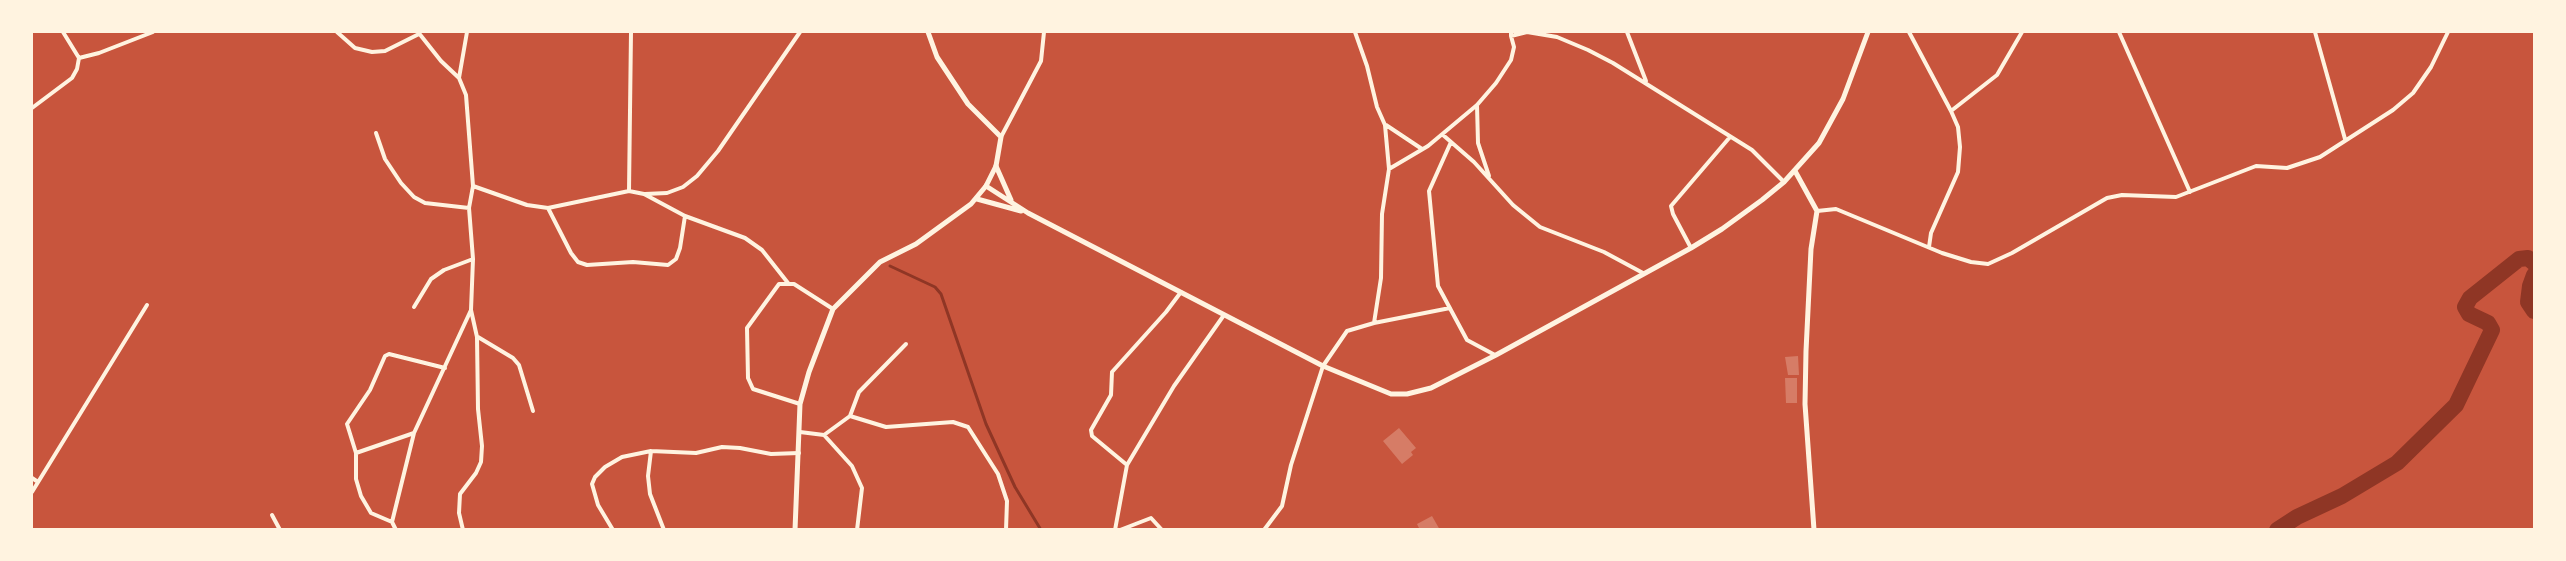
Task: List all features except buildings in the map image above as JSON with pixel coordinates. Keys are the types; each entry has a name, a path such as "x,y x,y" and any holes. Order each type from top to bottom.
{"main road":[{"path":"795,530 800,404 809,372 833,309 880,262 916,244 977,199 996,166 1001,137 968,104 937,57 928,32"},
{"path":"986,186 1028,213 1323,366 1391,394 1407,394 1431,388 1496,355 1691,248 1722,229 1784,182 1819,143 1843,99 1868,32"},
{"path":"996,166 1005,189 1018,207"},
{"path":"1795,171 1817,211 1811,249 1805,404 1814,530"},
{"path":"977,199 1028,213"}],"street":[{"path":"32,108 72,78 77,69 79,58 63,32"},
{"path":"79,58 99,53 153,32"},
{"path":"337,32 355,48 372,52 385,51 418,33 459,78 466,94 473,186 469,208 473,259 471,310 477,337 481,462 476,473 460,494 459,513 463,530"},
{"path":"459,78 467,32"},
{"path":"628,191 631,32"},
{"path":"644,195 667,193 683,187 697,176 718,151 800,32"},
{"path":"1001,137 1041,61 1044,32"},
{"path":"1355,32 1367,66 1377,107 1385,125 1389,169 1385,181 1381,278 1374,323"},
{"path":"1389,169 1443,135 1477,105 1496,83 1511,60 1514,47 1511,34 1527,32 1557,37 1588,50 1646,82 1681,107 1752,150 1784,182"},
{"path":"1627,32 1646,82"},
{"path":"1909,32 1951,111 1958,127 1960,147 1958,172 1931,233 1929,248"},
{"path":"1951,111 1997,75 2022,32"},
{"path":"2119,32 2190,192"},
{"path":"2315,32 2345,139"},
{"path":"1817,211 1836,209 1929,248 1971,262 1988,264 2012,253 2107,198 2122,195 2176,197 2256,166 2287,168 2319,157 2393,110 2413,93 2430,68 2448,32"},
{"path":"1477,105 1478,143 1490,180"},
{"path":"1385,125 1422,149"},
{"path":"376,133 385,159 401,183 414,197 425,203 469,208"},
{"path":"1443,135 1474,162 1513,205 1540,227 1604,252 1643,273"},
{"path":"1691,248 1671,206 1730,137"},
{"path":"1451,142 1430,191 1438,286 1467,340 1496,355"},
{"path":"473,186 526,205 548,208 628,191 644,195 685,216 745,238 754,244 788,283"},
{"path":"548,208 571,253 578,262 587,265 633,262 668,265 676,259 680,248 685,216"},
{"path":"414,308 431,279 444,270 473,259"},
{"path":"800,404 753,389 748,378 747,328 779,284 795,284 833,309"},
{"path":"1127,465 1092,436 1091,430 1111,395 1112,372 1182,291"},
{"path":"32,492 147,305"},
{"path":"1264,530 1282,506 1291,465 1323,366 1347,331 1374,323 1450,308"},
{"path":"392,522 414,433 471,310"},
{"path":"1115,530 1127,465 1174,386 1225,314"},
{"path":"477,337 513,358 519,365 533,411"},
{"path":"824,435 850,416 859,392 906,344"},
{"path":"396,530 392,522 371,513 361,496 356,479 356,453 347,424 370,390 385,356 393,354 445,368"},
{"path":"850,416 886,427 953,422 968,427 998,474 1007,501 1006,530"},
{"path":"800,432 824,435 852,466 862,488 856,530"},
{"path":"356,453 414,433"},
{"path":"613,530 592,492 592,484 595,477 622,456 651,451 696,453 722,447 771,453 799,453"},
{"path":"651,451 648,476 650,494 664,530"},
{"path":"32,478 38,483"},
{"path":"272,515 280,530"},
{"path":"1120,530 1150,518 1162,530"}],"waterway":[{"path":"2277,530 2297,517 2342,496 2397,463 2456,405 2492,330 2488,323 2469,314 2465,307 2470,298 2519,259 2528,258 2534,263"},
{"path":"890,266 935,287 941,294 986,424 1015,487 1041,530"},
{"path":"2534,275 2528,302 2534,311"}]}
